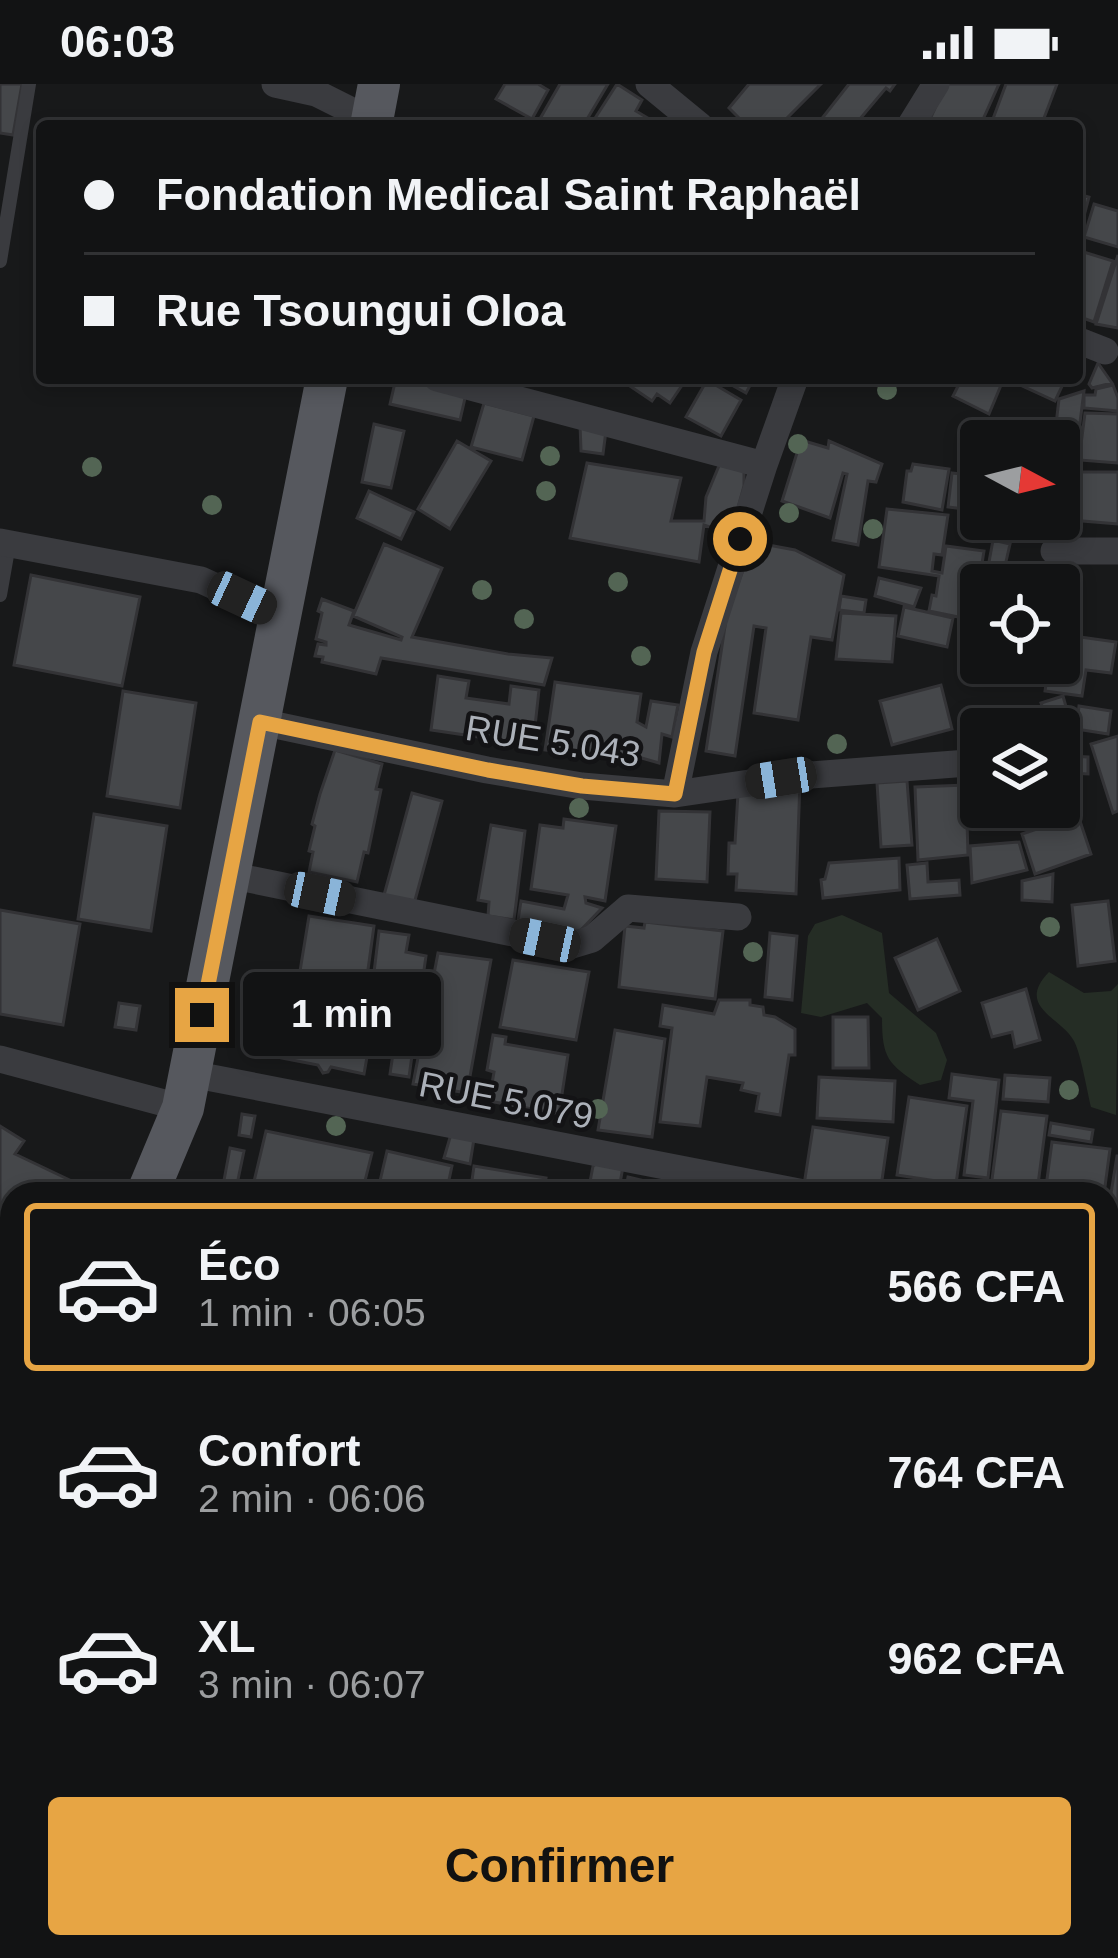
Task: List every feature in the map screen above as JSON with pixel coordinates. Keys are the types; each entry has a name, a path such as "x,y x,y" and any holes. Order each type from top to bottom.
{"main road":[{"path":"152,1182 187,1091 326,384"}],"street":[{"path":"275,84 374,110"},
{"path":"649,84 693,120"},
{"path":"914,120 935,84"},
{"path":"1083,342 1106,351"},
{"path":"459,384 764,465"},
{"path":"675,794 704,652 793,384"},
{"path":"4,543 201,580 282,617"},
{"path":"1054,550 1118,551"},
{"name":"RUE 5.043","path":"260,722 488,770 582,786 675,794 798,776 960,764"},
{"path":"229,875 572,945 592,939 628,908 738,917"},
{"name":"RUE 5.079","path":"0,1059 737,1182"}],"lane":[{"path":"0,261 29,84"},
{"path":"0,595 4,543"}],"shaded area":[{"path":"842,915 882,933 889,993 936,1033 947,1060 941,1080 920,1085 894,1065 883,1042 882,1018 867,1003 821,1017 801,1013 808,936 815,924"},
{"path":"1049,972 1084,993 1111,991 1118,984 1116,1115 1091,1107 1074,1041 1039,1003 1040,984"}],"building":[{"path":"0,84 22,84 13,135 0,133"},
{"path":"505,84 538,84 548,90 532,119 496,99"},
{"path":"560,84 608,84 587,120 541,117"},
{"path":"617,84 642,100 636,111 651,120 594,120"},
{"path":"749,84 821,84 785,120 741,120 729,108"},
{"path":"849,84 895,84 859,120 821,120"},
{"path":"946,84 999,84 983,120 930,120"},
{"path":"1006,84 1057,84 1043,120 992,120"},
{"path":"1094,204 1118,211 1118,247 1084,237"},
{"path":"1083,252 1113,261 1094,322 1083,318"},
{"path":"1118,255 1118,328 1096,324"},
{"path":"1098,363 1112,383 1092,388 1089,384"},
{"path":"395,384 422,384 466,394 460,420 390,404"},
{"path":"627,384 683,384 670,403 657,394 652,401"},
{"path":"705,384 714,384 741,400 721,436 686,417"},
{"path":"730,384 751,384 746,393"},
{"path":"959,384 1002,384 989,414 953,396"},
{"path":"1018,384 1063,384 1055,401"},
{"path":"1113,385 1118,411 1084,408 1084,395"},
{"path":"1084,391 1080,423 1056,420 1059,399"},
{"path":"484,403 534,416 522,460 471,447"},
{"path":"1085,413 1118,414 1118,463 1080,460"},
{"path":"374,424 404,431 391,488 362,482"},
{"path":"580,424 606,431 603,454 581,451"},
{"path":"801,440 828,448 829,441 882,464 876,482 868,481 858,545 833,540 847,474 843,473 830,518 782,501"},
{"path":"457,441 491,461 450,529 418,509"},
{"path":"721,461 744,469 744,486 731,534 704,525 699,562 570,538 587,463 681,478 671,521 704,521 706,497"},
{"path":"913,464 949,469 942,510 903,502 907,471"},
{"path":"1080,469 1118,472 1118,524 1080,521"},
{"path":"952,473 960,474 960,508 948,507"},
{"path":"369,491 414,512 401,539 357,518"},
{"path":"887,509 948,515 942,555 934,554 932,571 942,573 946,546 984,551 982,564 960,564 960,617 929,611 939,576 879,567"},
{"path":"993,540 1010,544 1005,564 989,562"},
{"path":"384,544 442,568 412,637 552,658 544,685 381,658 376,674 322,662 323,657 315,656 318,644 326,645 316,639 322,599 354,611 349,625 401,640 353,616"},
{"path":"752,546 795,550 844,575 832,640 811,637 798,720 754,713 766,628 754,626 735,756 706,751 727,613"},
{"path":"31,575 140,597 122,686 14,665"},
{"path":"879,578 921,588 914,607 875,596"},
{"path":"841,596 866,600 864,613 839,610"},
{"path":"904,607 953,618 947,647 898,636"},
{"path":"841,613 896,616 892,662 836,659"},
{"path":"1080,637 1116,642 1111,673 1086,670 1082,696 1045,691 1046,684 1080,684"},
{"path":"438,676 469,681 466,698 509,704 511,686 539,690 533,745 431,730"},
{"path":"555,682 641,694 637,722 646,727 651,701 678,705 672,737 662,734 659,763 631,755 630,761 545,750"},
{"path":"941,685 952,729 892,745 880,701"},
{"path":"123,691 196,703 180,808 107,796"},
{"path":"1063,696 1066,708 1043,708 1041,703"},
{"path":"1079,708 1111,711 1108,734 1080,730"},
{"path":"1118,736 1118,811 1113,813 1091,744"},
{"path":"335,750 382,764 368,853 364,852 357,882 309,872 312,824"},
{"path":"1080,757 1088,757 1088,774 1080,774"},
{"path":"800,781 796,894 736,890 737,874 728,874 738,793"},
{"path":"907,781 912,845 881,847 877,783"},
{"path":"960,785 960,828 967,828 968,855 918,860 915,787"},
{"path":"412,793 442,801 414,904 384,895"},
{"path":"659,811 710,812 707,882 656,879"},
{"path":"94,814 167,826 151,931 78,919"},
{"path":"564,819 616,826 605,901 585,897 586,903 602,908 578,933 518,920 521,901 564,909 568,895 531,889 540,825 563,828"},
{"path":"1080,821 1091,854 1035,874 1022,834 1040,828 1080,828"},
{"path":"491,825 525,831 514,920 488,916 489,902 478,900"},
{"path":"1019,842 1027,870 972,883 970,846"},
{"path":"899,858 900,890 823,898 821,880 829,863"},
{"path":"927,863 928,882 959,880 960,895 910,899 907,865"},
{"path":"1053,874 1052,902 1022,900 1022,881"},
{"path":"1108,901 1115,961 1078,966 1072,905"},
{"path":"0,910 80,924 63,1025 0,1014"},
{"path":"309,916 374,926 364,999 306,991 309,973 300,971"},
{"path":"645,922 723,931 715,999 619,987 625,926 644,928"},
{"path":"379,931 409,935 406,952 426,956 409,1077 390,1074 399,1012 370,1005"},
{"path":"770,933 797,936 792,1000 765,997"},
{"path":"937,939 960,991 918,1010 895,958"},
{"path":"438,953 491,960 467,1093 413,1084"},
{"path":"513,960 589,972 576,1040 500,1027"},
{"path":"1026,989 1040,1040 1015,1047 1012,1032 992,1037 982,1003"},
{"path":"296,998 375,1012 364,1074 331,1067 323,1073 318,1065 282,1058"},
{"path":"719,1000 750,1000 750,1005 763,1007 764,1015 795,1029 795,1055 789,1055 780,1115 756,1111 759,1094 741,1090 743,1083 707,1077 700,1126 660,1122 672,1028 660,1026 663,1005 714,1014"},
{"path":"119,1003 140,1006 136,1030 115,1027"},
{"path":"833,1017 868,1017 869,1068 833,1068"},
{"path":"615,1030 665,1039 652,1137 598,1130"},
{"path":"493,1035 506,1037 505,1044 568,1055 559,1114 489,1101 494,1072 487,1070"},
{"path":"952,1074 999,1080 988,1178 964,1175 973,1101 949,1098"},
{"path":"1005,1075 1050,1078 1048,1102 1003,1099"},
{"path":"819,1077 895,1081 893,1122 817,1118"},
{"path":"909,1097 967,1106 956,1182 897,1175"},
{"path":"1001,1111 1047,1116 1038,1182 992,1182"},
{"path":"242,1114 255,1116 251,1137 239,1135"},
{"path":"1051,1123 1093,1130 1091,1142 1049,1135"},
{"path":"0,1126 24,1141 15,1154 74,1182 0,1182"},
{"path":"813,1127 888,1138 882,1182 804,1182"},
{"path":"266,1131 372,1153 365,1182 254,1182"},
{"path":"451,1134 474,1139 470,1164 444,1158"},
{"path":"1052,1142 1110,1149 1106,1182 1047,1182"},
{"path":"230,1148 244,1151 238,1182 224,1182"},
{"path":"387,1151 452,1166 449,1182 380,1182"},
{"path":"474,1166 546,1178 545,1182 472,1182"},
{"path":"593,1166 623,1167 620,1182 590,1182"}],"route":[{"path":"202,1015 260,722 488,770 582,786 675,794 704,652 740,539"}]}
